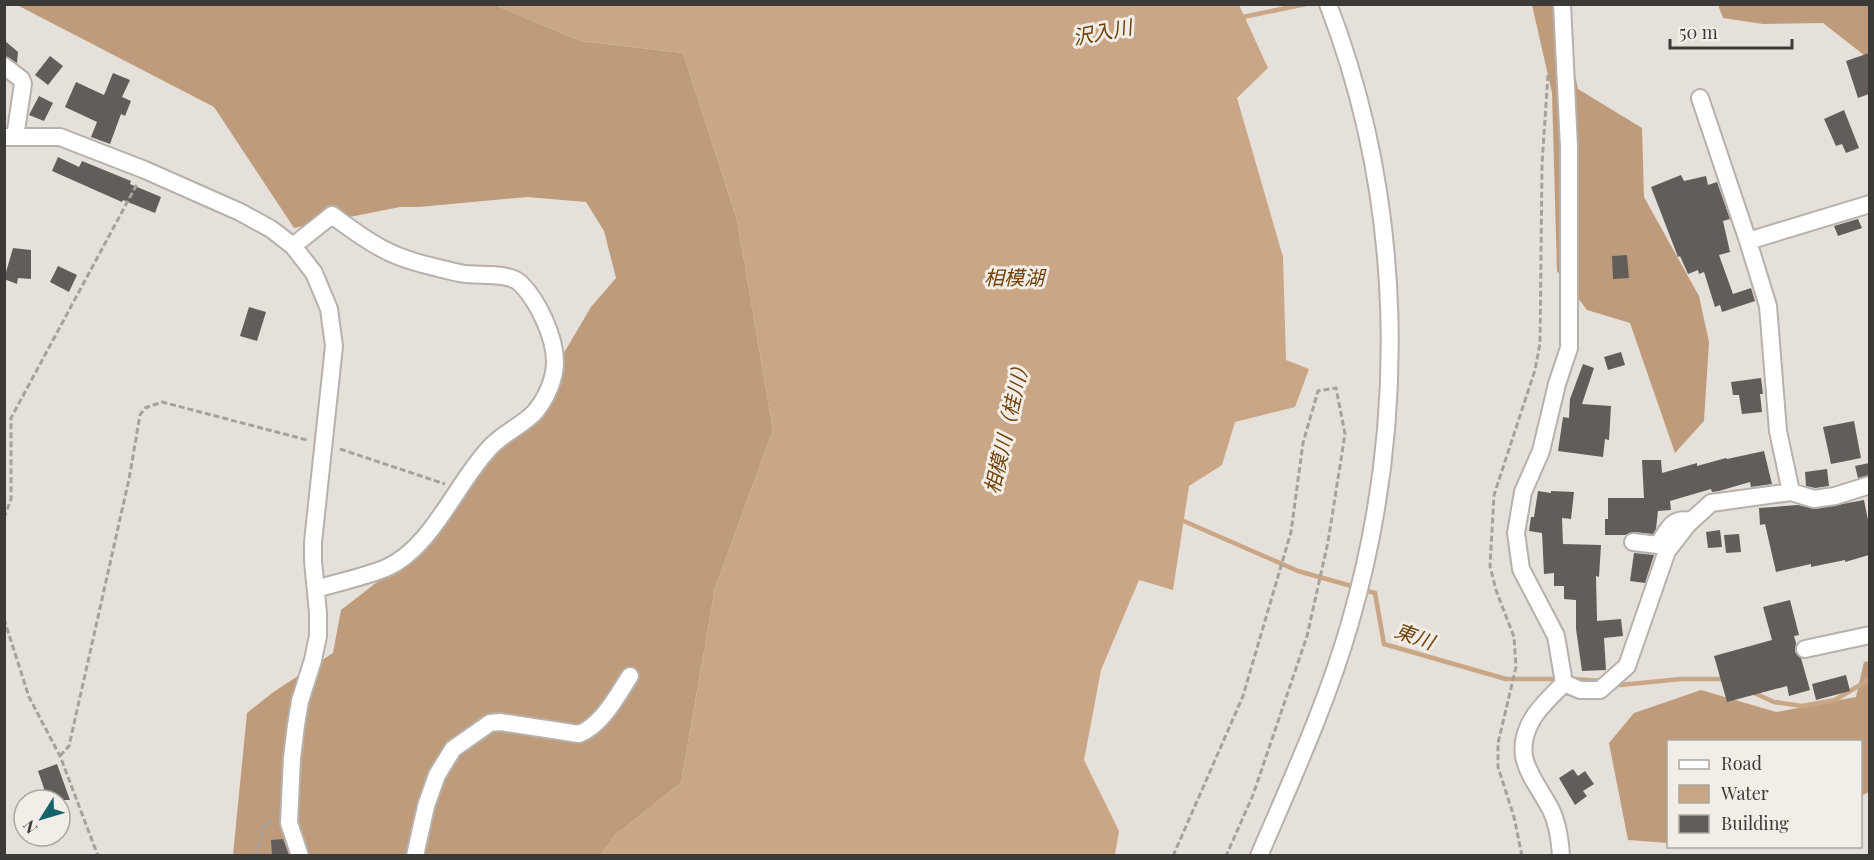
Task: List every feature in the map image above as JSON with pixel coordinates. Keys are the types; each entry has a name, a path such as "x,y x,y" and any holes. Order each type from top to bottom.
{"street":[{"path":"1259,855 1307,744 1350,624 1379,499 1388,420 1389,293 1378,198 1358,96 1328,4"},
{"path":"1563,4 1569,147 1569,348 1557,384 1541,451 1523,492 1516,533 1521,569 1556,636 1564,683"},
{"path":"4,66 21,79 23,84 10,137 60,137 145,170 240,212 271,229 293,246 314,273 329,309 334,346 313,542 318,636 300,701 291,758 288,823 300,855"},
{"path":"1700,98 1768,306 1778,431 1791,492"},
{"path":"1748,241 1869,204"},
{"path":"293,246 332,215 382,249 403,257 462,274 511,278 519,282 538,306 555,361 553,376 544,399 533,414 499,437 485,452 435,524 417,545 386,568 316,589"},
{"path":"1564,683 1580,690 1600,690 1628,666 1667,551 1691,521 1712,503 1791,492 1814,499 1835,496 1869,485"},
{"path":"1633,542 1658,545 1675,521 1682,519 1691,521"},
{"path":"1805,649 1869,635"},
{"path":"415,855 426,806 437,775 453,749 490,723 500,722 579,734 586,732 614,701 630,676"},
{"path":"1561,855 1561,845 1551,808 1530,777 1523,757 1524,740 1534,717 1564,683"}],"path":[{"path":"1521,855 1514,817 1498,767 1498,743 1516,667 1514,637 1496,590 1490,566 1494,495 1535,370 1540,343 1542,165 1548,65"},
{"path":"4,518 11,499 11,418 145,170"},
{"path":"1173,855 1243,696 1291,532 1303,443 1318,391 1336,388 1345,434 1328,542 1307,636 1253,795 1226,855"},
{"path":"60,756 69,746 129,479 140,415 145,408 162,402 325,445 437,480 457,490"},
{"path":"4,619 29,697 60,756 98,855"},
{"path":"256,855 265,822 288,823"}],"shaded area":[{"path":"17,5 495,5 581,41 683,53 737,220 773,430 715,588 681,783 616,834 600,855 233,855 247,713 272,693 333,653 341,610 421,548 552,373 591,307 616,278 604,231 586,202 527,197 400,207 294,228 214,107"},
{"path":"1532,5 1559,5 1578,89 1642,128 1644,197 1699,296 1709,342 1704,421 1675,453 1630,323 1587,310 1557,271 1552,93"},
{"path":"1718,5 1869,5 1869,59 1823,23 1763,24 1723,18"},
{"path":"1869,661 1869,792 1862,796 1862,740 1667,740 1667,843 1628,840 1609,743 1634,713 1701,690 1776,712 1856,697 1864,662"}],"water":[{"name":"相模湖","path":"495,5 1239,5 1268,68 1237,98 1283,257 1286,360 1309,369 1295,407 1235,422 1222,465 1189,486 1173,590 1139,580 1101,670 1084,760 1119,831 1115,855 600,855 616,834 681,783 715,588 773,430 737,220 683,53 581,41"}],"building":[{"path":"4,40 18,52 17,63 4,56"},
{"path":"1869,53 1869,94 1858,98 1846,61"},
{"path":"50,56 63,66 48,85 35,75"},
{"path":"113,73 130,80 122,97 131,101 125,116 121,114 110,144 91,137 97,122 65,107 76,82 104,95"},
{"path":"39,96 53,103 44,121 29,115"},
{"path":"1844,110 1859,148 1846,153 1842,144 1836,146 1824,119"},
{"path":"58,157 79,167 82,161 131,181 130,184 161,197 155,213 123,200 122,202 52,171"},
{"path":"1681,175 1684,181 1706,176 1708,185 1717,182 1730,219 1723,221 1730,252 1719,255 1733,294 1751,288 1755,301 1722,312 1720,305 1715,307 1704,272 1699,274 1698,270 1688,274 1680,256 1678,257 1651,187"},
{"path":"1858,219 1862,228 1838,236 1834,226"},
{"path":"13,248 31,250 31,279 18,278 17,284 4,279"},
{"path":"1627,255 1629,278 1613,279 1612,256"},
{"path":"58,266 77,275 69,292 50,282"},
{"path":"249,307 266,312 257,341 240,336"},
{"path":"1621,352 1625,365 1608,370 1604,357"},
{"path":"1583,364 1594,368 1582,404 1611,406 1609,440 1605,439 1603,457 1558,451 1563,417 1569,418 1570,399"},
{"path":"1761,378 1762,412 1742,414 1739,395 1733,395 1731,382"},
{"path":"1854,421 1861,458 1831,464 1823,427"},
{"path":"1764,451 1772,484 1751,487 1750,482 1719,491 1712,492 1711,489 1670,501 1671,510 1658,511 1656,529 1653,534 1634,532 1625,535 1605,535 1608,498 1644,498 1642,460 1661,460 1662,473 1697,463 1697,466"},
{"path":"1869,463 1869,475 1858,478 1855,466"},
{"path":"1827,469 1829,486 1815,488 1806,486 1805,472"},
{"path":"1538,491 1574,492 1571,519 1562,518 1563,544 1601,545 1599,577 1596,576 1597,621 1621,619 1623,636 1604,638 1606,670 1582,671 1576,629 1576,600 1564,599 1564,586 1554,586 1554,573 1544,574 1542,533 1529,531 1531,517 1534,517"},
{"path":"1864,500 1869,525 1869,555 1845,562 1845,560 1811,567 1811,564 1776,572 1765,524 1760,525 1759,508 1798,505 1815,509"},
{"path":"1720,530 1722,547 1708,548 1706,532"},
{"path":"1739,534 1741,552 1726,553 1724,535"},
{"path":"1634,553 1654,555 1645,583 1630,581"},
{"path":"1790,600 1799,635 1794,636 1795,652 1801,658 1810,690 1789,696 1787,686 1727,702 1714,656 1772,640 1763,607"},
{"path":"1846,675 1850,691 1816,700 1812,684"},
{"path":"57,764 66,788 44,788 38,771"},
{"path":"1573,769 1578,776 1585,771 1594,784 1583,791 1587,796 1575,805 1559,778"},
{"path":"283,839 289,855 272,855 271,840"}],"waterway":[{"name":"沢入川","path":"1238,18 1306,4"},
{"name":"東川","path":"1179,519 1298,571 1355,587"},
{"name":"東川","path":"1363,590 1375,593 1384,644 1506,679 1558,679"},
{"name":"東川","path":"1573,679 1603,681"},
{"name":"東川","path":"1614,683 1620,685 1681,679 1726,679"},
{"name":"東川","path":"1752,692 1774,702 1802,706 1835,700 1870,679"}],"water label":[{"name":"相模川（桂川）","path":"1006,425"}]}
